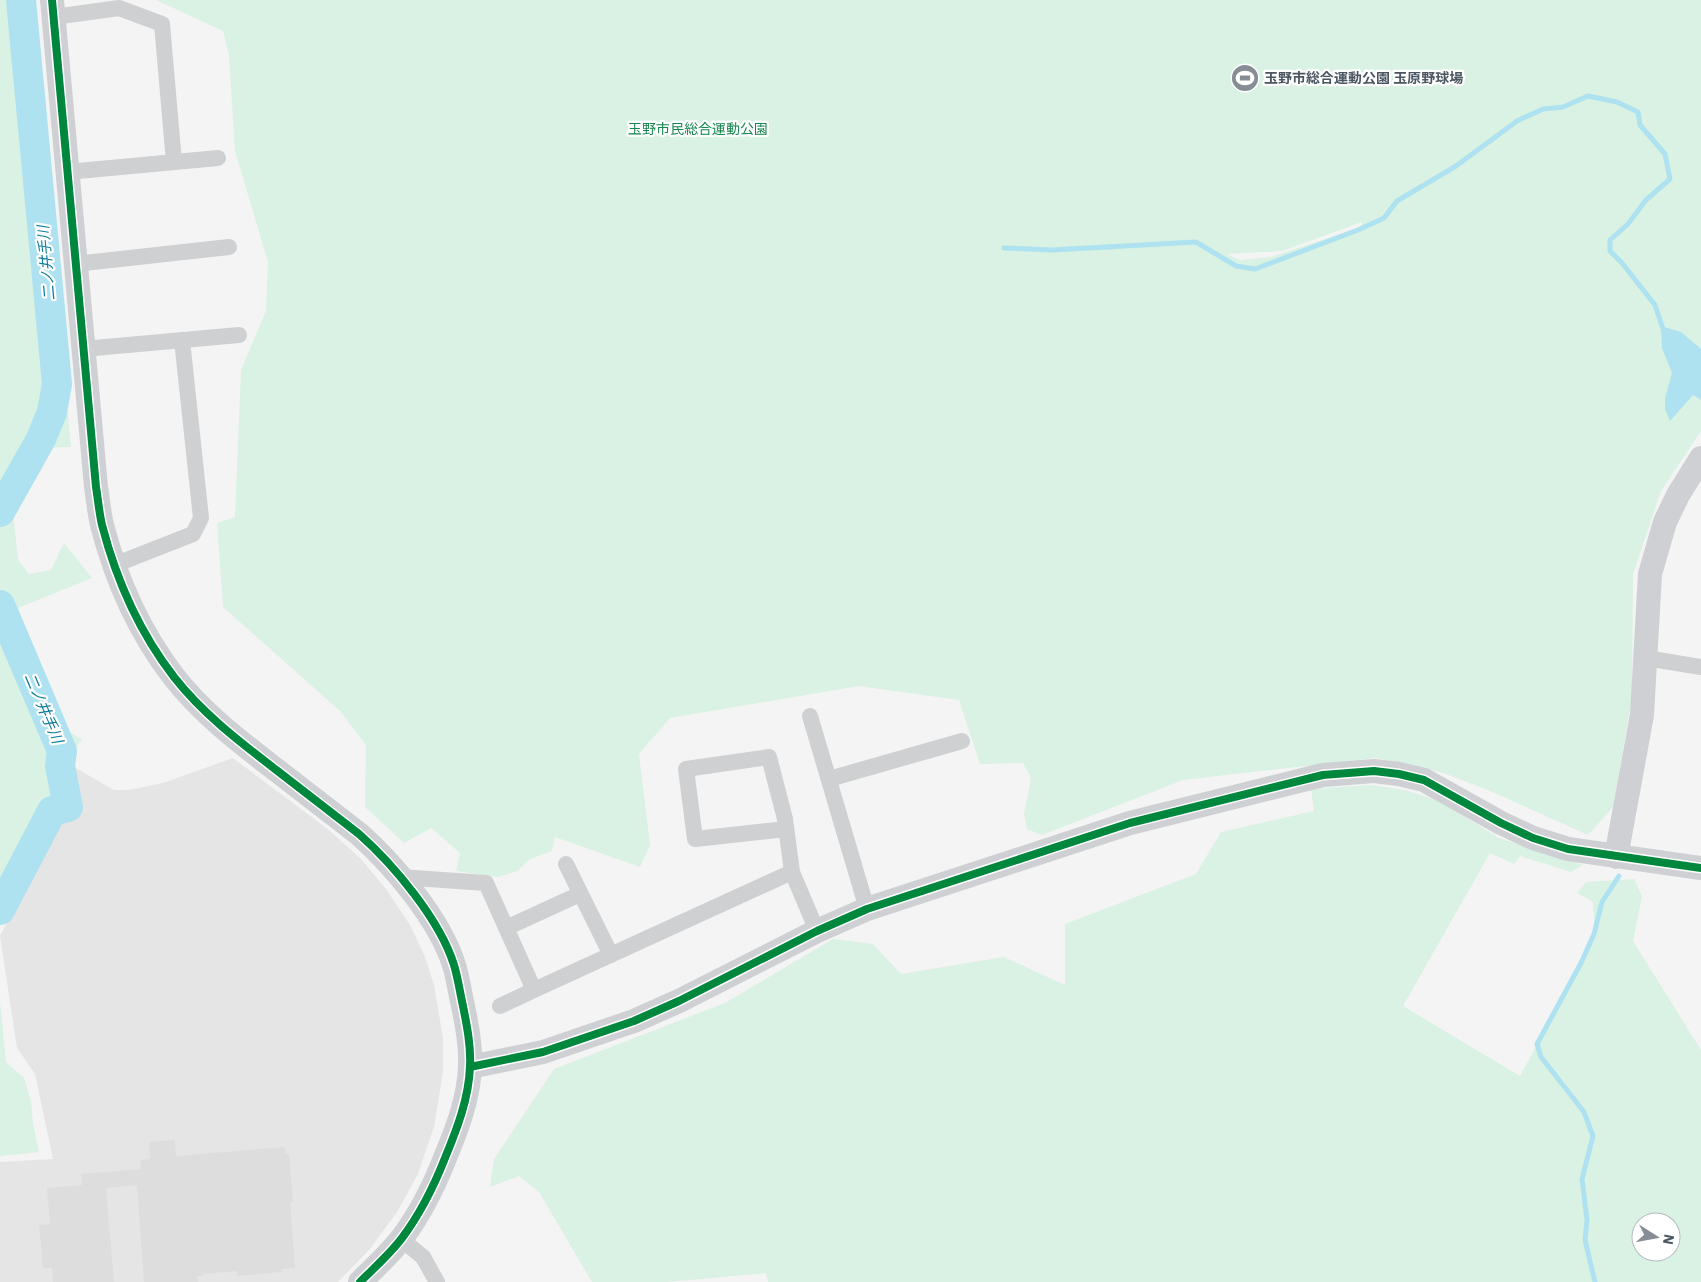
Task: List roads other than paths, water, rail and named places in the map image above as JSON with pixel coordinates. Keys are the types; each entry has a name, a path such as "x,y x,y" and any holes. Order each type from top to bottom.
{"street":[{"path":"174,162 162,24 119,8 53,9 97,496 101,523 114,565 133,612 153,647 175,678 204,708 238,740 377,850 412,892 441,935 454,965 468,1032 470,1066 465,1104 440,1171 421,1208 401,1239 360,1282"},
{"path":"67,172 218,158"},
{"path":"75,264 229,247"},
{"path":"83,349 239,335"},
{"path":"114,565 193,534 201,518 182,340"},
{"path":"1616,857 1642,715 1650,574 1664,522 1701,458"},
{"path":"1646,658 1701,666"},
{"path":"810,716 867,909"},
{"path":"829,779 962,741"},
{"path":"786,829 695,839 686,769 769,757 785,819 792,872 817,931"},
{"path":"470,1066 543,1052 634,1021 679,1001 817,931 867,909 1130,823 1323,776 1374,771 1424,780 1501,823 1533,838 1568,848 1616,857 1701,868"},
{"path":"566,864 611,955"},
{"path":"500,1006 792,872"},
{"path":"400,877 486,883 534,990"},
{"path":"506,928 580,894"},
{"path":"401,1239 422,1258 437,1282"}],"water":[{"path":"1661,326 1681,332 1701,349 1701,400 1693,395 1670,421 1665,409 1665,398 1672,373 1662,348"}],"waterway":[{"name":"二ノ井手川","path":"0,512 41,439 52,412 57,384 21,0"},
{"path":"1004,248 1052,250 1196,242 1236,266 1255,269 1358,230 1384,218 1397,201 1456,166 1517,121 1543,109 1563,107 1588,96 1617,102 1638,112 1640,125 1665,154 1670,179 1646,200 1628,224 1610,240 1610,251 1622,263 1655,305 1664,332"},
{"name":"二ノ井手川","path":"0,605 62,751 60,766 68,807 52,811 0,910"},
{"path":"1595,1282 1585,1240 1587,1220 1582,1179 1593,1136 1584,1112 1541,1057 1537,1044 1581,963 1594,934 1602,902 1619,876"}],"place":[{"name":"玉野市総合運動公園 玉原野球場","path":"1245,78"}],"park label":[{"name":"玉野市民総合運動公園","path":"698,129"}]}
